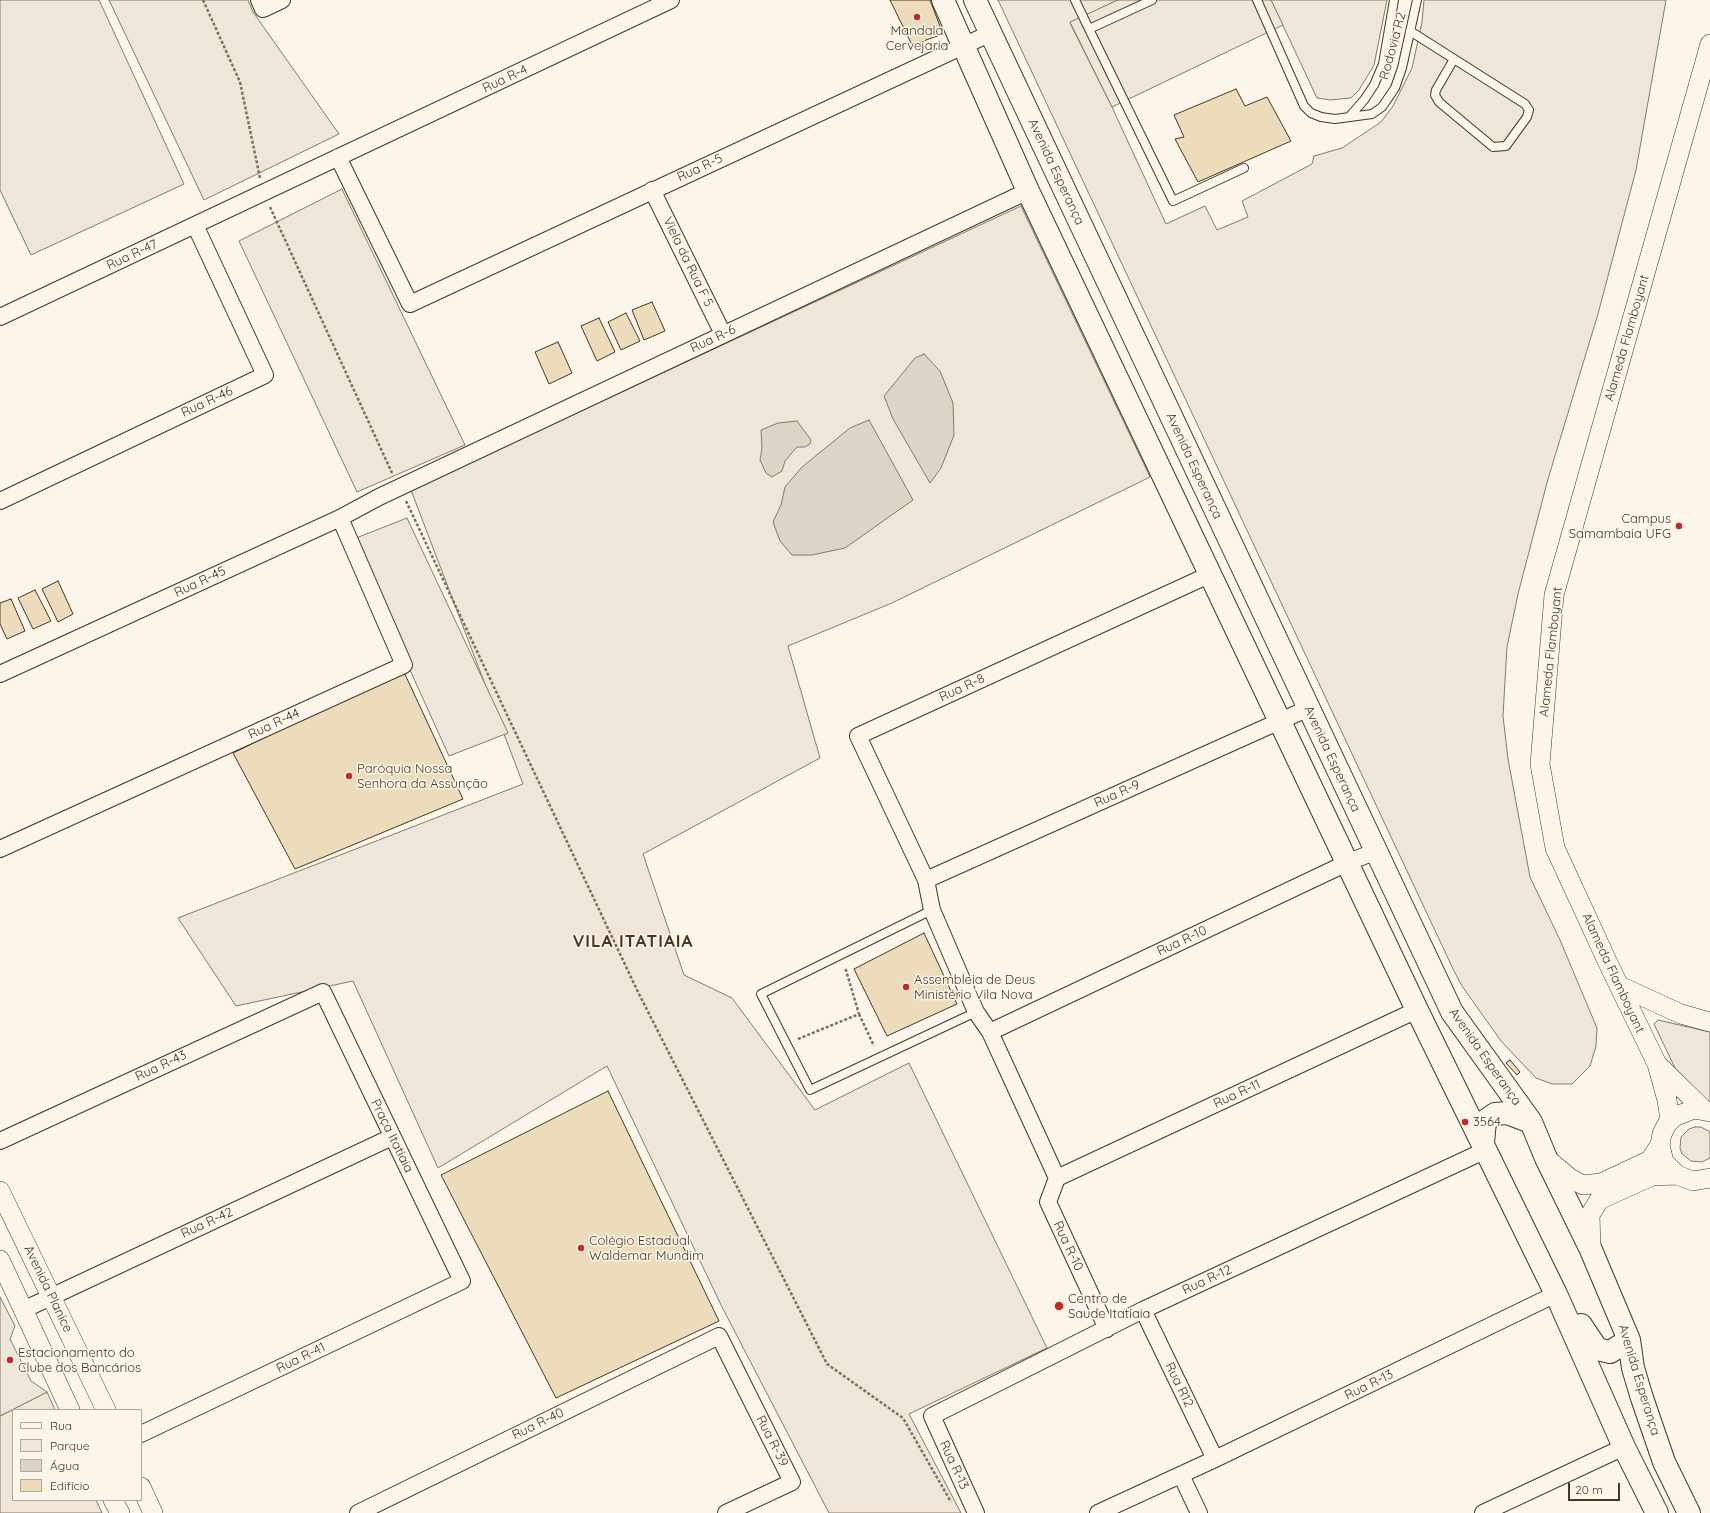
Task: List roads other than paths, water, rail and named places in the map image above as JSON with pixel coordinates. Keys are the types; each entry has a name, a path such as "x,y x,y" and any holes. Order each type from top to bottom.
{"main road":[{"path":"942,0 1028,191 1417,1010 1556,1294 1624,1447 1657,1513"},
{"name":"Avenida Esperança","path":"975,0 1452,1012 1531,1122 1546,1158 1591,1250 1629,1340 1633,1368 1664,1462 1689,1513"},
{"path":"1484,1146 1485,1121 1495,1114 1507,1113 1531,1122"},
{"path":"1556,1294 1573,1314 1597,1348 1610,1352 1629,1340"}],"street":[{"path":"261,4 282,0"},
{"name":"Rua R-4","path":"263,192 671,0"},
{"name":"Rua R-5","path":"338,157 410,304 991,33"},
{"name":"Alameda Flamboyant","path":"1670,1120 1668,1100 1657,1064 1555,848 1540,764 1554,595 1710,44"},
{"name":"Viela da Rua F 5","path":"652,190 723,334"},
{"name":"Rua R-6","path":"399,488 1028,191"},
{"name":"Rua R-47","path":"0,317 263,192"},
{"name":"Rua R-46","path":"0,501 265,374 195,225"},
{"name":"Rua R-45","path":"0,674 340,518 399,488"},
{"name":"Rua R-44","path":"0,849 404,665 340,518"},
{"name":"Rua R-8","path":"926,880 858,736 1211,574"},
{"name":"Rua R-9","path":"926,880 1308,708"},
{"name":"Rua R-10","path":"990,1032 1347,863 1376,851"},
{"path":"926,880 932,910 976,1012 990,1032 1057,1178"},
{"path":"1620,986 1681,1014 1710,1022"},
{"name":"Praça Itatiaia","path":"323,992 462,1281"},
{"name":"Rua R-43","path":"0,1141 323,992"},
{"name":"Rua R-11","path":"1057,1178 1417,1010"},
{"path":"1636,1022 1642,1014 1648,1012 1681,1014"},
{"name":"Alameda Flamboyant","path":"1657,1064 1707,1111"},
{"path":"1546,1158 1570,1178 1583,1185 1601,1183 1650,1160 1660,1145 1662,1134 1670,1120 1683,1112 1694,1109 1707,1111"},
{"name":"Rua R-42","path":"23,1310 392,1137"},
{"path":"1660,1145 1664,1162 1677,1175"},
{"name":"Rua R-12","path":"932,1416 1143,1310 1484,1146"},
{"path":"1591,1250 1590,1216 1599,1200 1652,1176 1677,1175 1693,1181 1710,1178"},
{"name":"Rua R-10","path":"1057,1178 1048,1202 1107,1329"},
{"name":"Avenida Planice","path":"0,1190 106,1409"},
{"path":"0,1260 70,1409"},
{"name":"Rua R-41","path":"142,1434 462,1281"},
{"name":"Rua R-13","path":"1098,1513 1215,1459 1556,1294"},
{"name":"Rua R12","path":"1143,1310 1215,1459"},
{"name":"Rua R-40","path":"358,1513 719,1336"},
{"name":"Rua R-39","path":"719,1336 792,1482 726,1513"},
{"name":"Rua R-13","path":"932,1416 976,1513"},
{"path":"1482,1513 1624,1447"},
{"path":"1181,1475 1199,1513"},
{"path":"142,1489 153,1513"},
{"path":"114,1501 120,1513"}],"lane":[{"path":"1075,0 1173,201 1244,168"},
{"path":"1089,29 1152,0"},
{"name":"Rodovia R2","path":"1257,0 1304,106 1311,113 1321,117 1335,119 1372,114 1382,107 1395,88 1402,68 1417,0"},
{"name":"Rodovia R2","path":"1350,116 1364,100 1374,85 1383,64 1394,0"},
{"path":"1410,32 1454,59 1525,104 1529,110 1527,117 1506,146 1493,147 1438,102 1435,95 1436,90 1454,59"},
{"path":"932,910 761,994 810,1090 976,1012"}],"water":[{"path":"924,354 940,371 953,403 954,435 941,468 930,483 893,419 884,396 915,358"},
{"path":"869,420 913,500 845,548 812,555 792,555 780,541 773,522 781,505 785,487 802,467 850,428"},
{"path":"797,421 811,440 810,444 805,447 797,447 785,461 782,471 772,477 766,473 760,460 762,448 761,430 778,423"}],"place":[{"name":"Mandala Cervejaria","path":"917,17"},
{"name":"Campus Samambaia UFG","path":"1679,526"},
{"name":"Paróquia Nossa Senhora da Assunção","path":"349,776"},
{"name":"Assembleia de Deus Ministério Vila Nova","path":"906,987"},
{"name":"3564","path":"1465,1122"},
{"name":"Colégio Estadual Waldemar Mundim","path":"581,1248"},
{"name":"Centro de Saude Itatiaia","path":"1059,1306"},
{"name":"Estacionamento do Clube dos Bancários","path":"10,1360"}],"district":[{"name":"VILA ITATIAIA","path":"633,942"}]}
